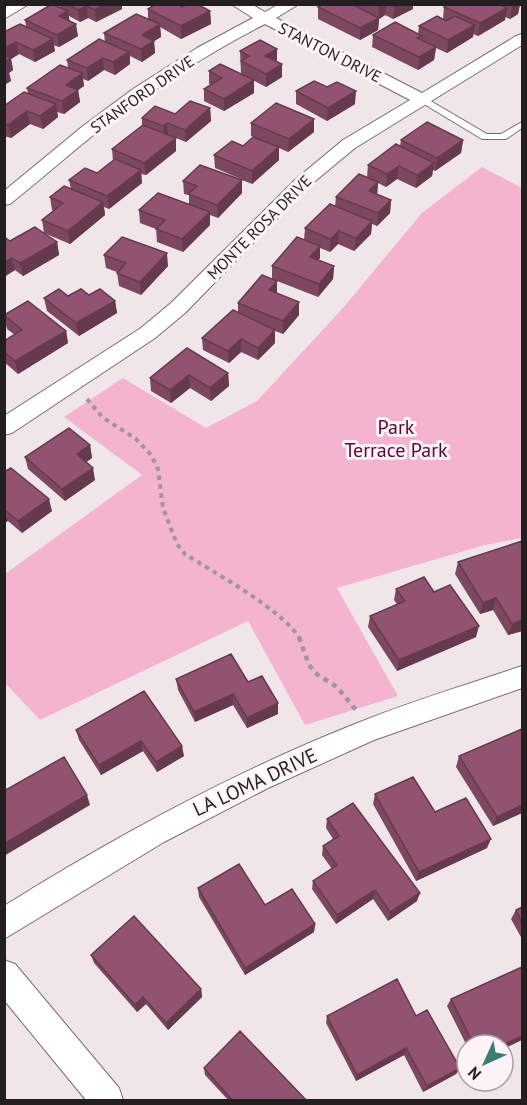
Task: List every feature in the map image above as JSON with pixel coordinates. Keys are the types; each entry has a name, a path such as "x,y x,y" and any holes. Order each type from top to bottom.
{"street":[{"path":"4,15 22,4"},
{"name":"STANTON DRIVE","path":"238,4 422,99"},
{"name":"STANFORD DRIVE","path":"4,200 117,108 191,58 292,4"},
{"name":"MONTE ROSA DRIVE","path":"4,427 148,333 178,308 302,183 349,144 522,39"},
{"name":"LA LOMA DRIVE","path":"4,924 71,881 186,814 322,751 420,710 474,695 522,677"},
{"path":"4,975 107,1101"}],"lane":[{"path":"422,99 485,137 502,137 522,125"}],"path":[{"path":"68,386 89,400 102,417 136,439 151,454 158,469 163,508 177,544 185,554 264,605 286,623 299,636 309,665 315,674 346,695 369,731"}],"green space":[{"name":"Park Terrace Park","path":"482,167 522,188 522,538 485,545 337,588 398,696 305,725 248,621 40,720 5,683 5,574 142,475 64,417 123,378 206,428 257,401 343,308 422,213"}],"building":[{"path":"52,4 68,11 59,16 76,24 57,35 25,20"},
{"path":"68,4 105,4 95,10 87,6 78,10"},
{"path":"156,4 177,4 182,7 197,4 210,11 181,26 148,9"},
{"path":"323,4 352,4 379,18 360,28 318,7"},
{"path":"448,4 499,4 507,8 480,23 444,7"},
{"path":"136,14 160,24 142,35 154,41 141,49 104,33"},
{"path":"437,16 446,21 455,16 475,25 448,40 419,26"},
{"path":"395,22 422,36 417,38 436,47 419,57 373,35"},
{"path":"20,24 53,39 33,50 16,42 4,48 4,32"},
{"path":"99,39 129,52 113,62 103,58 87,68 67,60"},
{"path":"260,40 277,49 265,56 282,64 266,74 241,61 249,56 240,51"},
{"path":"4,55 11,58 4,62"},
{"path":"220,64 254,80 224,99 204,89 222,78 209,71"},
{"path":"60,65 82,73 66,85 78,90 62,101 27,88"},
{"path":"314,81 327,87 337,82 356,91 328,108 296,91"},
{"path":"24,92 56,104 40,116 27,111 8,125 4,124 4,106"},
{"path":"190,101 210,108 185,130 167,123 163,126 142,118 155,106 175,114"},
{"path":"276,103 314,119 289,139 251,123"},
{"path":"427,122 463,140 437,158 401,140"},
{"path":"143,125 176,138 144,163 112,149"},
{"path":"253,137 279,147 252,171 214,155 232,141 243,146"},
{"path":"396,144 434,163 417,175 399,166 387,174 368,165"},
{"path":"115,159 141,170 107,196 69,180 85,168 97,173"},
{"path":"200,165 242,180 217,205 188,194 197,186 183,181"},
{"path":"359,174 378,182 369,191 391,200 378,213 336,197"},
{"path":"64,186 103,202 68,231 42,220 63,203 50,197"},
{"path":"158,193 210,212 182,239 156,229 165,220 139,210"},
{"path":"330,204 372,221 356,238 339,231 330,239 305,228"},
{"path":"35,227 57,242 20,263 12,258 4,262 4,237 10,241"},
{"path":"122,237 167,253 140,282 117,273 126,263 104,255"},
{"path":"297,237 320,246 310,257 334,266 319,284 272,266"},
{"path":"262,275 277,281 269,290 299,302 283,321 238,303"},
{"path":"59,289 68,296 81,289 89,295 100,289 115,301 76,323 44,298"},
{"path":"28,301 66,331 15,361 4,352 4,341 22,330 4,315"},
{"path":"233,310 275,330 258,348 241,339 228,351 202,338"},
{"path":"187,348 228,373 210,388 189,375 170,390 150,378"},
{"path":"69,428 90,445 77,454 93,468 62,489 25,457"},
{"path":"11,468 49,499 18,521 4,509 4,472"},
{"path":"522,541 522,620 512,624 496,598 483,603 458,562"},
{"path":"424,577 434,592 450,585 479,626 399,660 370,616 405,601 396,589"},
{"path":"231,654 248,682 262,676 278,703 247,718 233,694 194,712 176,679"},
{"path":"144,691 182,746 156,762 141,741 99,765 76,730"},
{"path":"522,729 522,805 497,817 459,756"},
{"path":"64,757 87,795 4,844 4,791"},
{"path":"413,777 435,812 466,798 491,839 419,872 375,794"},
{"path":"353,803 420,893 390,912 375,890 337,915 313,881 337,865 323,846 339,836 327,819"},
{"path":"239,864 265,905 292,889 315,924 245,968 198,888"},
{"path":"522,907 522,923 516,910"},
{"path":"134,916 201,989 166,1023 143,997 135,1005 91,955"},
{"path":"522,967 522,1036 515,1039 515,1033 468,1033 451,999"},
{"path":"397,979 416,1016 427,1010 455,1059 455,1071 427,1086 406,1048 357,1075 327,1016"},
{"path":"240,1031 307,1101 233,1101 204,1068"}]}
